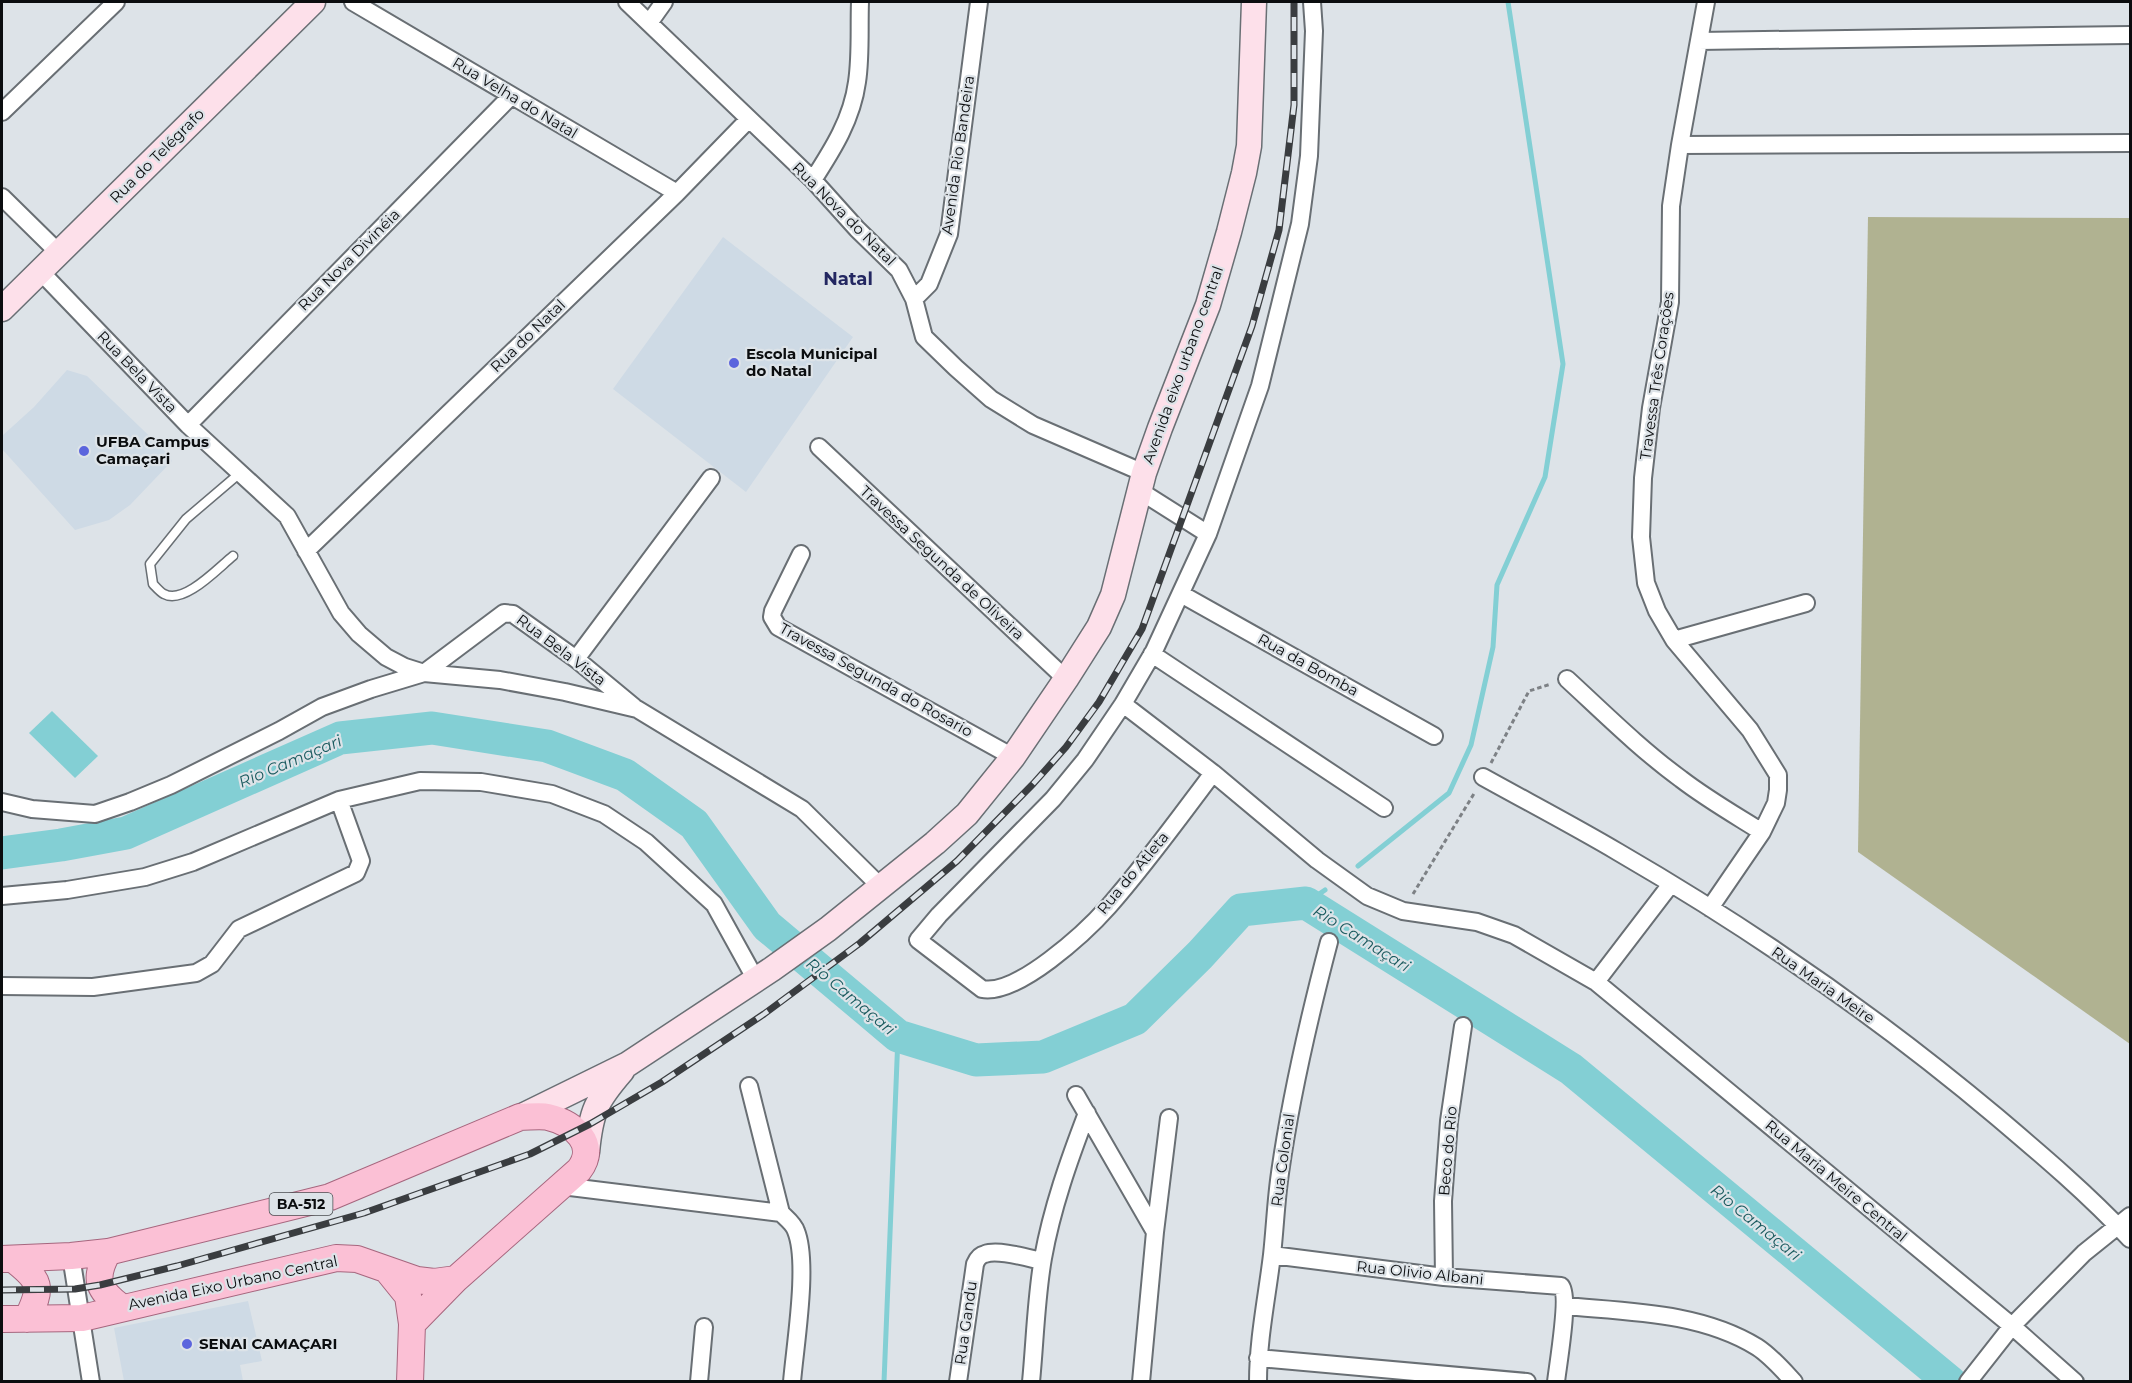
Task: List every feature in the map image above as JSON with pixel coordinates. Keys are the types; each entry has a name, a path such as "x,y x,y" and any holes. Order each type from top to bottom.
{"main road":[{"name":"BA-512","path":"7,1259 108,1252 330,1197 520,1117 546,1117 576,1130 583,1139 576,1169"},
{"path":"412,1324 456,1279 576,1169"},
{"path":"108,1252 100,1265 100,1285 106,1296 121,1307"},
{"name":"Avenida Eixo Urbano Central","path":"14,1319 82,1317 336,1258 357,1259 375,1264 417,1281 434,1282 456,1279"},
{"path":"7,1259 32,1274 37,1290 33,1305 14,1319"},
{"path":"387,1270 408,1296 412,1324 410,1382"}],"street":[{"path":"2,112 116,2"},
{"name":"Rua do Telégrafo","path":"2,309 313,2"},
{"name":"Rua Velha do Natal","path":"353,2 677,193"},
{"name":"Rua Nova do Natal","path":"627,2 813,180 857,229 899,270 914,299 924,337 991,399 1142,482 1208,534"},
{"path":"649,23 664,2"},
{"path":"813,180 837,143 850,110 857,81 860,2"},
{"name":"Avenida Rio Bandeira","path":"914,299 929,284 949,234 979,2"},
{"name":"Avenida eixo urbano central","path":"1066,679 1099,627 1113,595 1142,482 1208,305 1244,173 1249,146 1254,2"},
{"path":"1213,773 1123,704 1152,654 1208,534 1260,386 1300,224 1309,156 1314,31 1312,2"},
{"name":"Travessa Três Corações","path":"1706,2 1671,206 1670,302 1651,408 1643,478 1641,537 1646,583 1657,611 1674,640 1750,730 1778,775 1776,803 1762,832 1710,908"},
{"path":"1699,41 2130,36"},
{"name":"Rua Nova Divinéia","path":"188,425 511,96"},
{"name":"Rua do Natal","path":"306,550 677,193 748,120"},
{"path":"1680,145 2130,143"},
{"path":"2,197 59,253"},
{"name":"Rua Bela Vista","path":"40,271 188,425 287,516 341,613 386,657 405,667 424,673 508,612 576,659 637,709"},
{"name":"Travessa Segunda de Oliveira","path":"819,447 1066,679"},
{"path":"576,659 711,478"},
{"name":"Travessa Segunda do Rosario","path":"801,554 773,611 772,617 778,627 1013,757"},
{"name":"Rua da Bomba","path":"1181,594 1434,736"},
{"path":"1674,640 1806,603"},
{"path":"1152,654 1384,808"},
{"path":"2,802 32,809 95,814 171,785 322,707 371,689 424,673 500,680 637,709 802,809 880,886"},
{"path":"520,1117 628,1064 828,929 935,843 967,814 1013,757 1066,679"},
{"path":"1567,679 1679,778 1762,832"},
{"name":"Rua do Atleta","path":"1123,704 1085,760 1053,799 939,915 918,940 982,989 994,989 1020,980 1053,958 1107,908 1213,773"},
{"name":"Rua Maria Meire Central","path":"1213,773 1317,860 1368,896 1403,911 1477,922 1514,934 1596,982 2012,1326 2075,1382"},
{"name":"Rua Maria Meire","path":"1483,777 1618,852 1710,908 1886,1029 1970,1094 2124,1221 2130,1239"},
{"path":"2,896 67,890 145,877 193,862 339,800 420,781 481,782 552,794 604,814 646,842 714,904 764,974"},
{"path":"2,986 93,987 196,973 204,969 212,964 239,929 356,873 361,861 339,800"},
{"path":"1596,982 1671,884"},
{"name":"Rua Colonial","path":"1258,1382 1258,1358 1280,1174 1292,1097 1307,1025 1329,942"},
{"name":"Beco do Rio","path":"1444,1277 1445,1167 1449,1121 1463,1026"},
{"path":"576,1169 594,1109 602,1095 628,1064"},
{"path":"749,1086 781,1213 796,1229 800,1255 800,1285 792,1382"},
{"path":"1076,1095 1155,1232"},
{"path":"1031,1382 1042,1260 1065,1170 1087,1113"},
{"path":"1142,1382 1155,1232 1169,1118"},
{"path":"576,1169 598,1190 781,1213"},
{"path":"576,1169 598,1190"},
{"path":"1968,1382 2012,1326 2084,1253 2124,1221"},
{"name":"Rua Gandu","path":"958,1382 975,1264 982,1254 987,1253 1042,1260"},
{"name":"Rua Olivio Albani","path":"1272,1255 1444,1277 1558,1285 1565,1298 1668,1316 1731,1334 1758,1348 1794,1382"},
{"path":"71,1256 91,1382"},
{"path":"1556,1382 1565,1298"},
{"path":"699,1382 704,1327"},
{"path":"1258,1358 1527,1382"}],"lane":[{"path":"233,556 192,590 177,597 165,595 153,584 150,564 186,519 240,472"}],"shaded area":[{"name":"Escola Municipal do Natal","path":"723,237 853,337 746,492 613,389"},
{"name":"UFBA Campus Camaçari","path":"67,370 87,376 167,453 172,461 130,505 109,520 75,530 2,449 2,436 34,407"},
{"name":"SENAI CAMAÇARI","path":"248,1301 262,1361 240,1365 243,1381 124,1381 114,1328"}],"green space":[{"path":"1868,217 2130,218 2130,1044 1858,852"}],"water":[{"path":"52,711 98,756 75,778 29,733"}],"waterway":[{"path":"1358,866 1449,793 1471,745 1493,647 1497,585 1545,477 1563,364 1508,2"},
{"name":"Rio Camaçari","path":"2,853 126,833 340,738 432,728 547,746 625,775 694,824 767,926 898,1036 976,1060 1043,1057 1135,1019 1200,955 1241,910 1306,903 1571,1069 1950,1382"},
{"path":"1306,903 1325,890"},
{"path":"884,1382 898,1036"}],"railway":[{"path":"2,1290 75,1289 177,1266 364,1213 530,1154 590,1124 662,1082 764,1014 860,943 957,861 1066,747 1099,702 1142,629 1252,326 1279,230 1294,105 1294,2"}],"place":[{"name":"Escola Municipal do Natal","path":"734,363"},
{"name":"UFBA Campus Camaçari","path":"84,451"},
{"name":"SENAI CAMAÇARI","path":"187,1344"}],"district":[{"name":"Natal","path":"848,279"}]}
